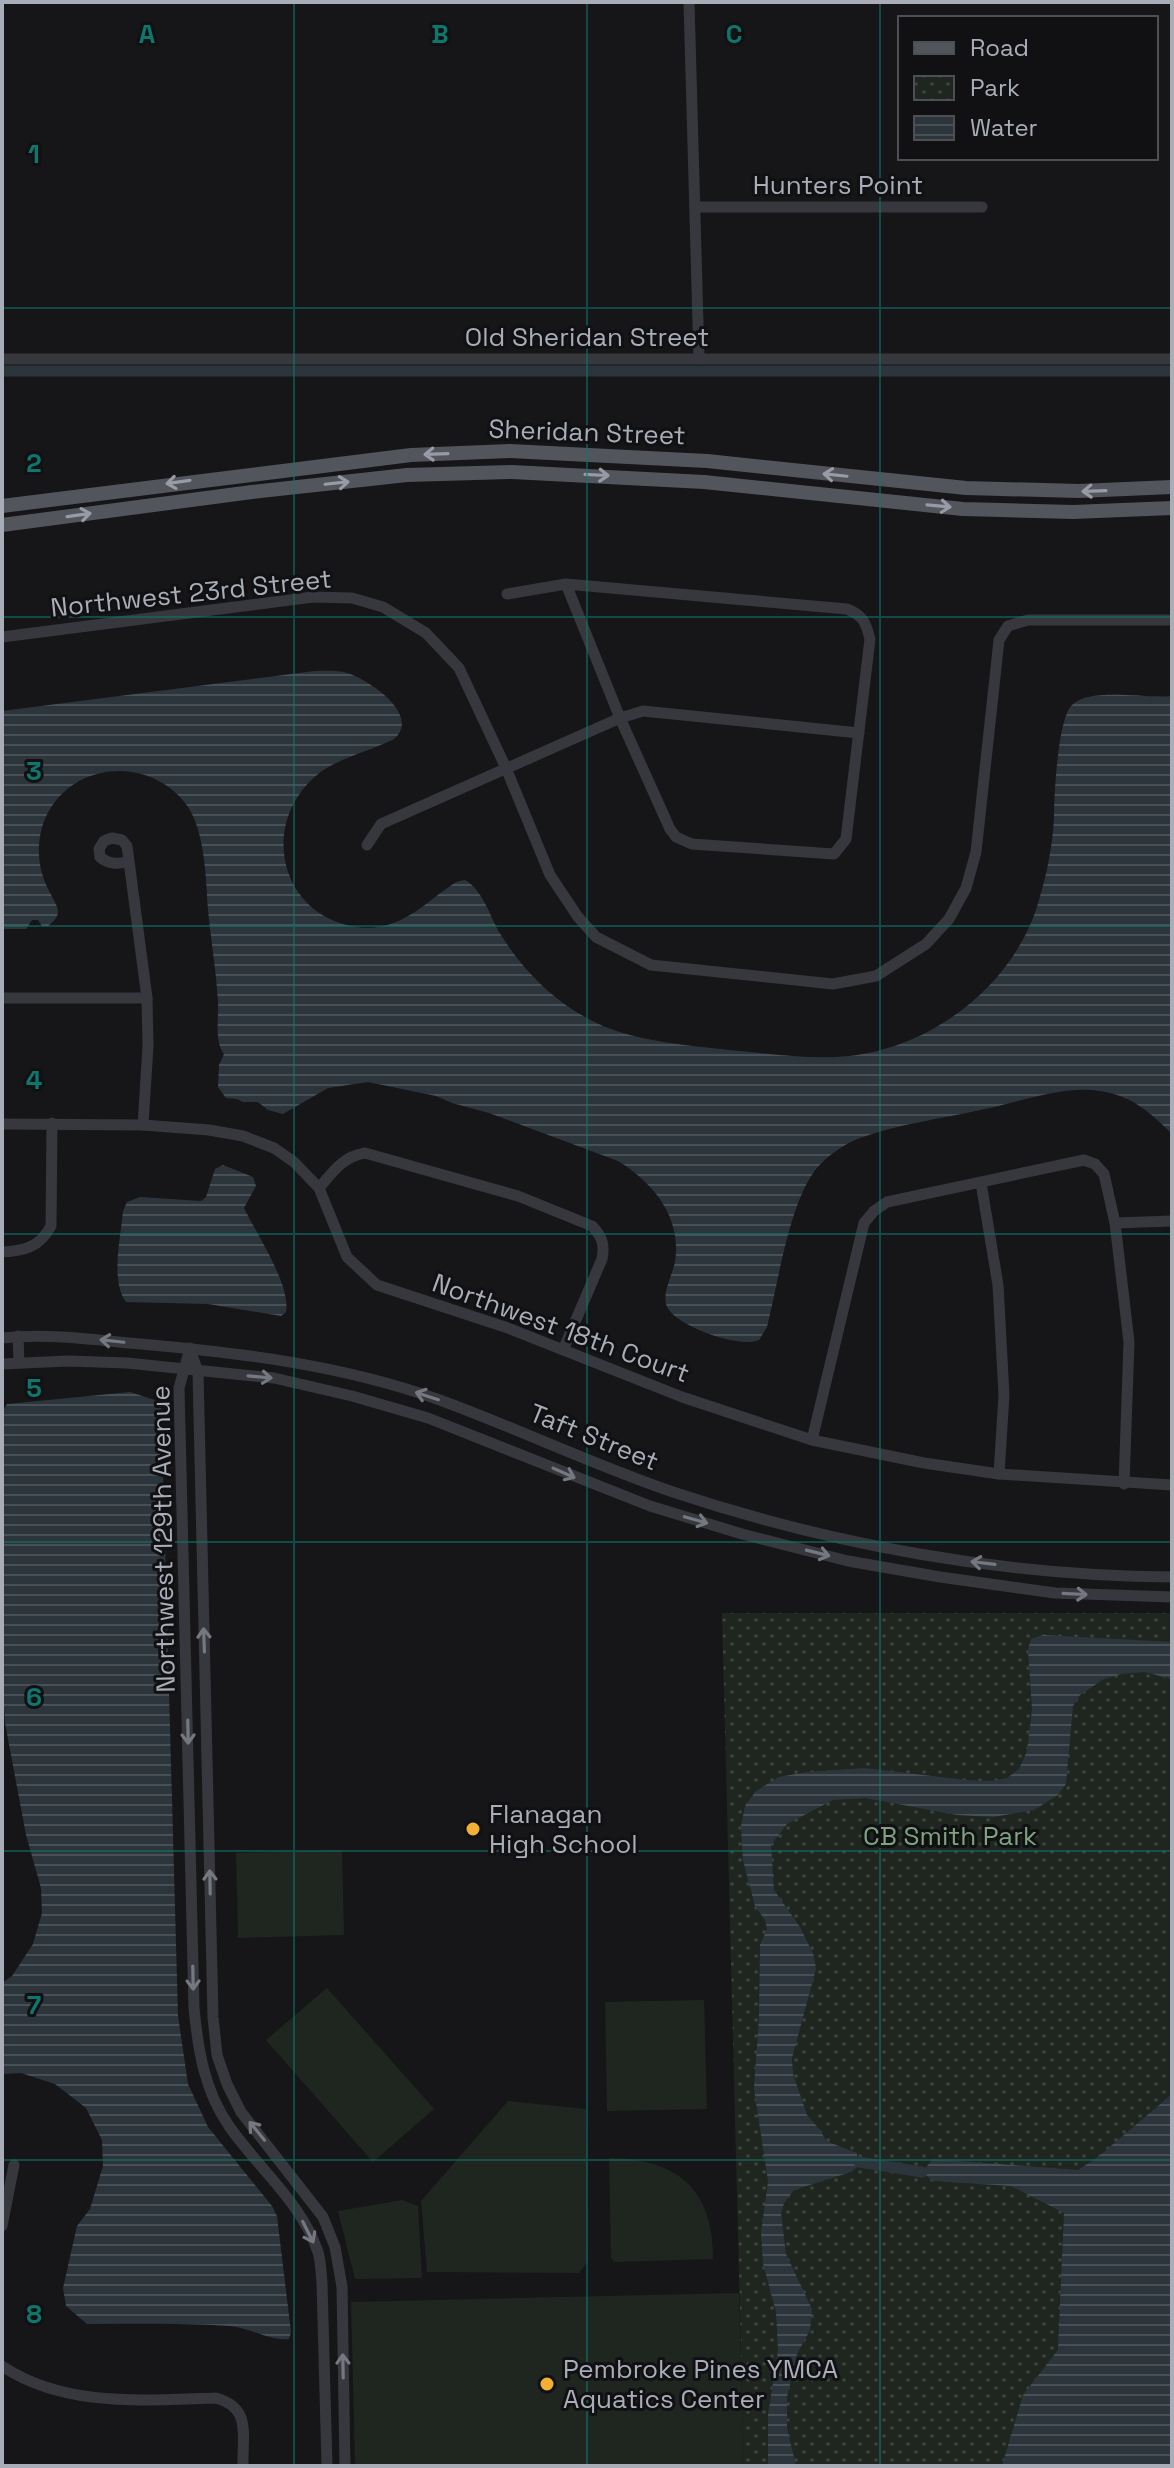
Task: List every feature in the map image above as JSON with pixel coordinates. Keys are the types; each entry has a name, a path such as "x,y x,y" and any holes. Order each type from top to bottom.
{"main road":[{"name":"Sheridan Street","path":"2,506 396,456 510,451 707,461 966,488 1079,491 1172,487"},
{"name":"Sheridan Street","path":"2,525 392,477 512,472 704,482 963,509 1073,512 1172,508"}],"street":[{"path":"689,2 699,359"},
{"name":"Hunters Point","path":"695,207 982,207"},
{"name":"Old Sheridan Street","path":"2,359 1172,359"},
{"path":"507,594 566,584 847,609 865,620 870,639 846,839 841,848 834,854 692,844 676,837 620,718 566,584"},
{"name":"Northwest 23rd Street","path":"2,637 313,597 352,598 383,607 426,633 459,668 506,768 550,875 578,917 596,937 651,965 833,984 876,976 926,944 949,919 966,888 976,852 999,640 1008,626 1028,620 1172,620"},
{"path":"367,845 381,824 620,718 643,711 859,733"},
{"path":"128,861 147,998 148,1046 143,1125"},
{"path":"2,998 147,998"},
{"path":"2,1252 20,1251 38,1244 51,1226 52,1123"},
{"name":"Northwest 18th Court","path":"2,1124 143,1125 209,1130 243,1136 274,1148 294,1162 319,1188 347,1257 377,1285 508,1328 682,1397 812,1440 924,1463 999,1474 1172,1485"},
{"path":"319,1188 341,1162 365,1153 518,1196 592,1226 601,1236 604,1249 602,1259 563,1350"},
{"path":"812,1440 864,1223 874,1211 887,1202 1084,1160 1095,1164 1104,1174 1115,1223 1129,1342 1124,1484"},
{"path":"981,1183 998,1285 1004,1395 999,1474"},
{"path":"1115,1223 1172,1221"},
{"path":"18,1336 19,1363"},
{"name":"Taft Street","path":"2,1338 69,1336 276,1358 358,1375 434,1398 584,1459 676,1493 748,1515 943,1558 1059,1572 1172,1577"},
{"name":"Northwest 129th Avenue","path":"190,1348 179,1388 194,2008 199,2058 227,2124 307,2227 319,2255 327,2466"},
{"name":"Northwest 129th Avenue","path":"190,1348 198,1372 213,2017 217,2055 241,2112 323,2217 335,2247 342,2287 345,2466"},
{"name":"Taft Street","path":"2,1364 127,1363 274,1378 428,1418 650,1506 848,1561 1055,1593 1172,1597"},
{"path":"493,1442 500,1423"},
{"path":"191,1844 209,1830"},
{"path":"2,2226 14,2165"},
{"path":"2,2366 39,2385 78,2396 115,2400 216,2398 230,2402 242,2416 243,2466"}],"green space":[{"name":"CB Smith Park","path":"722,1613 1172,1613 1172,2466 744,2466"},
{"path":"342,1850 344,1935 238,1938 236,1853"},
{"path":"327,1988 434,2109 373,2162 266,2040"},
{"path":"704,2000 707,2109 607,2111 605,2002"},
{"path":"508,2101 586,2109 588,2261 579,2273 427,2272 421,2201"},
{"path":"609,2158 654,2164 687,2183 706,2214 713,2259 614,2262 611,2258"},
{"path":"402,2200 418,2206 422,2278 355,2279 338,2211"},
{"name":"Pembroke Pines YMCA Aquatics Center","path":"739,2293 744,2466 355,2466 351,2302"}],"water":[{"path":"315,671 343,672 367,682 397,709 401,730 394,739 324,770 299,795 288,817 284,841 286,865 295,887 310,905 331,919 357,927 380,927 411,915 451,885 465,880 482,898 501,935 533,976 572,1009 603,1026 665,1042 819,1057 849,1056 911,1040 967,1006 991,983 1012,958 1028,930 1042,890 1052,837 1060,740 1072,705 1092,696 1172,696 1172,1134 1148,1112 1121,1096 1100,1091 1070,1090 889,1129 854,1141 825,1160 807,1184 792,1223 767,1327 759,1340 750,1342 707,1333 671,1312 666,1304 666,1294 676,1246 670,1217 654,1191 618,1161 436,1096 368,1082 328,1088 283,1114 268,1110 258,1102 226,1098 218,1087 219,1065 224,1054 218,1036 217,989 203,855 192,814 170,788 150,777 129,772 108,772 88,777 69,788 54,803 39,840 42,873 56,905 57,916 48,926 32,920 26,929 2,929 2,711"},
{"path":"223,1165 253,1177 256,1186 244,1208 278,1274 286,1312 281,1316 208,1304 126,1302 117,1270 123,1211 127,1202 140,1197 201,1201 206,1197 215,1169"},
{"path":"130,1392 161,1402 178,2016 188,2084 208,2127 277,2216 291,2332 289,2339 230,2326 87,2324 66,2306 63,2288 77,2226 90,2209 103,2166 102,2140 86,2108 55,2084 21,2073 2,2074 2,1983 12,1976 33,1944 42,1913 41,1888 26,1835 5,1723 2,1674 2,1412 7,1404"},
{"path":"1043,1635 1172,1642 1172,1679 1144,1672 1121,1674 1104,1679 1080,1695 1073,1706 1066,1784 1058,1795 1034,1810 993,1817 957,1815 865,1798 833,1800 787,1824 771,1845 774,1890 800,1927 814,1956 816,1969 792,2058 793,2074 807,2115 826,2141 857,2153 857,2167 851,2172 794,2190 784,2203 781,2214 786,2254 812,2309 810,2330 797,2354 787,2397 787,2428 796,2466 768,2466 768,2415 778,2350 776,2312 763,2263 761,2233 768,2181 754,2089 760,1945 767,1929 755,1906 743,1860 741,1826 745,1806 756,1791 779,1777 807,1772 864,1768 966,1780 1007,1778 1019,1769 1027,1751 1032,1710 1028,1649 1031,1639"},
{"path":"1172,2094 1172,2466 1002,2466 1023,2395 1058,2350 1064,2213 1011,2186 933,2181 922,2172 933,2159 1078,2170 1098,2157"}],"waterway":[{"path":"2,371 1172,371"},
{"path":"859,2162 922,2172"}],"place":[{"name":"Flanagan High School","path":"473,1829"},
{"name":"Pembroke Pines YMCA Aquatics Center","path":"547,2384"}]}
